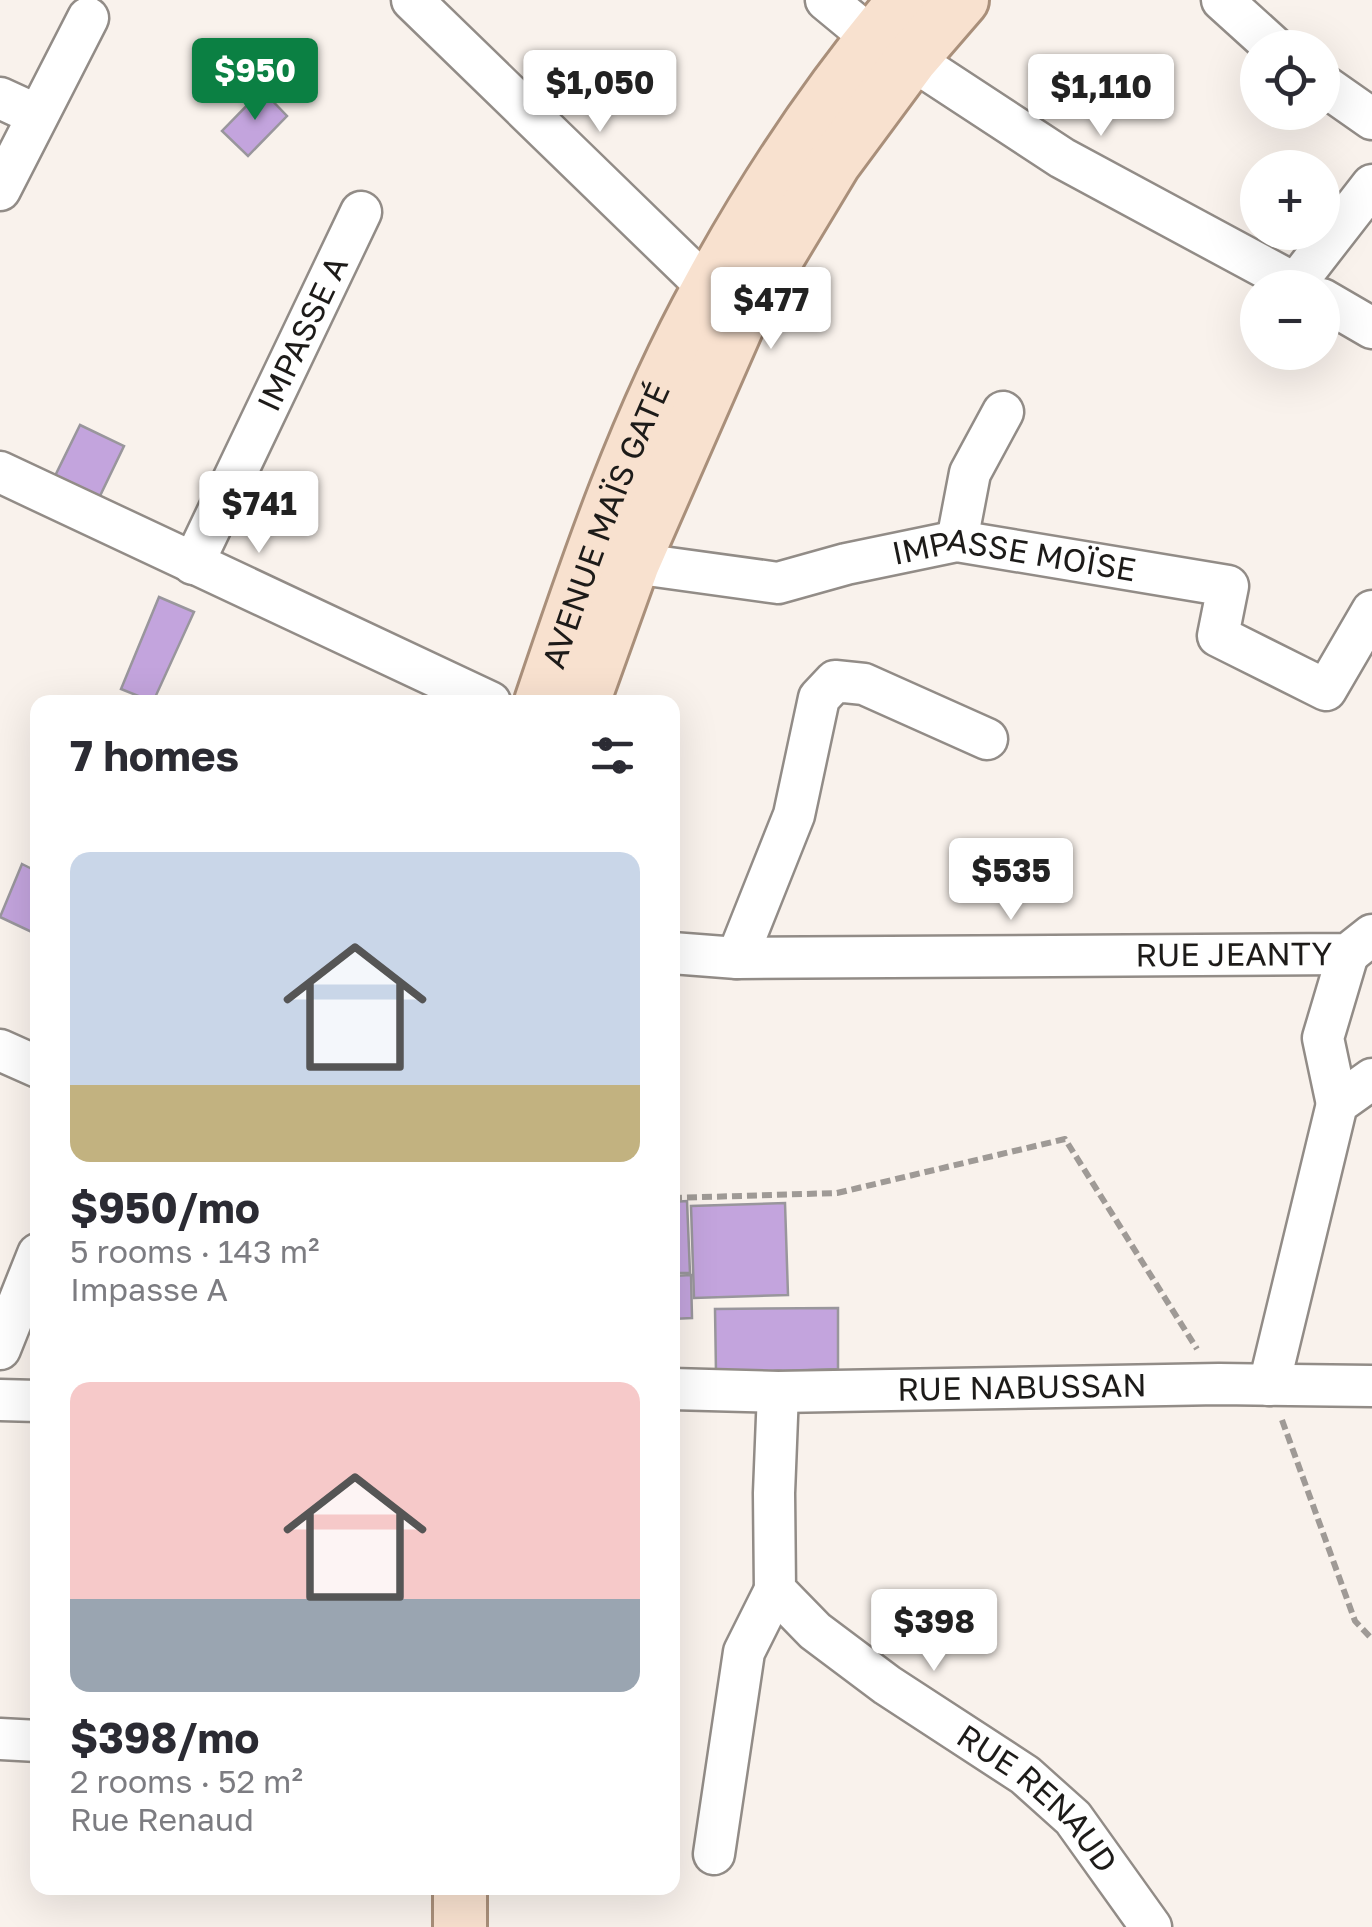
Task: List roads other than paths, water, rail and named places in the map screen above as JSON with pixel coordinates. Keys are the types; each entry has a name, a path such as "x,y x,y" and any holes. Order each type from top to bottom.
{"main road":[{"name":"AVENUE MAÏS GATÉ","path":"586,695 724,304 819,110 896,32 962,0"},
{"name":"AVENUE MAÏS GATÉ","path":"543,695 641,431 724,304"},
{"path":"460,1895 460,1927"},
{"path":"488,1895 488,1927"}],"street":[{"path":"412,0 724,304"},
{"path":"826,0 896,32 1062,158 1270,270"},
{"path":"1222,0 1255,30"},
{"path":"0,190 88,18"},
{"path":"1340,96 1372,118"},
{"path":"0,98 37,115"},
{"path":"1319,270 1372,185"},
{"name":"IMPASSE A","path":"193,564 361,212"},
{"path":"1340,309 1372,328"},
{"path":"957,541 970,472 1003,412"},
{"path":"0,472 475,695"},
{"name":"IMPASSE MOÏSE","path":"633,563 778,583 957,541 1228,586 1218,636 1326,690 1372,611"},
{"path":"737,958 794,816 819,698 836,682 864,684 987,738"},
{"path":"1270,1385 1337,1104 1323,1038 1360,944"},
{"name":"RUE JEANTY","path":"680,954 737,958 1360,944"},
{"path":"0,1050 30,1063"},
{"path":"1337,1104 1372,1079"},
{"path":"0,1349 30,1274"},
{"name":"RUE NABUSSAN","path":"680,1389 778,1392 1219,1384 1372,1386"},
{"path":"714,1854 744,1652 775,1590 778,1392"},
{"path":"0,1400 30,1402"},
{"name":"RUE RENAUD","path":"775,1590 815,1631 872,1674 1025,1774 1073,1818 1151,1927"},
{"path":"0,1739 30,1741"}]}
